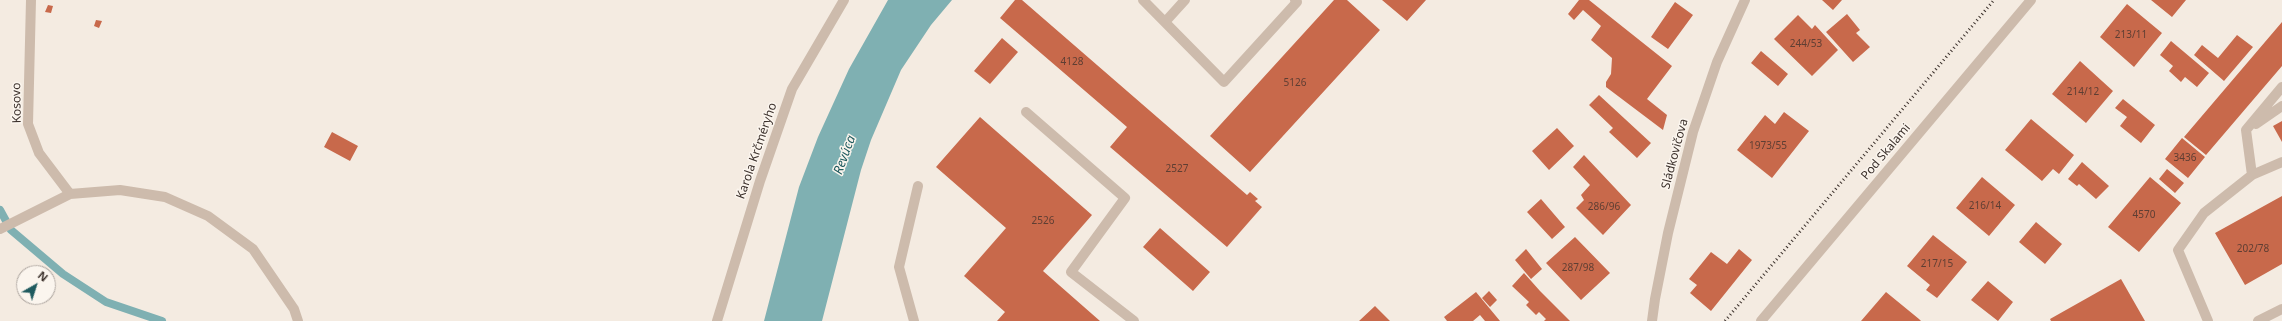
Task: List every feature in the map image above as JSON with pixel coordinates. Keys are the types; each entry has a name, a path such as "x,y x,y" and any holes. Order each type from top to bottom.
{"street":[{"name":"Kosovo","path":"31,0 28,124 39,153 70,194"},
{"name":"Karola Krčméryho","path":"717,321 760,181 792,89 844,0"},
{"path":"1143,0 1224,82 1297,2 1295,0"},
{"path":"1165,22 1185,0"},
{"name":"Sládkovičova","path":"1652,321 1654,299 1693,132 1718,62 1745,0"},
{"name":"Pod Skalami","path":"1761,321 2031,0"},
{"path":"2252,175 2246,130 2282,87"},
{"path":"2246,130 2282,106"},
{"path":"1026,112 1125,198 1070,272 1134,321"},
{"path":"2208,321 2178,250 2204,212 2252,175 2282,162"},
{"path":"914,321 899,267 918,186"},
{"path":"0,229 70,194 120,190 165,197 208,216 253,249 294,309 298,321"},
{"path":"2258,321 2282,309"}],"water":[{"name":"Revúca","path":"888,0 952,0 931,25 901,70 871,140 861,170 822,321 764,321 799,187 818,137 849,69"}],"building":[{"path":"1015,0 1022,0 1247,195 1250,192 1258,199 1255,201 1262,207 1227,247 1110,147 1127,127 1000,18"},
{"path":"1334,0 1347,0 1380,30 1250,172 1210,136"},
{"path":"1382,0 1426,0 1407,21"},
{"path":"1579,0 1589,0 1672,66 1647,99 1667,115 1663,130 1606,87 1606,82 1611,74 1612,58 1591,40 1601,26 1583,10 1574,20 1568,14"},
{"path":"1822,0 1842,0 1833,10"},
{"path":"2151,0 2186,0 2172,17"},
{"path":"1675,2 1693,15 1668,49 1651,37"},
{"path":"2127,4 2162,33 2134,67 2100,37"},
{"path":"48,5 53,6 51,13 45,12"},
{"path":"1847,14 1860,30 1856,33 1870,47 1853,62 1826,32"},
{"path":"1798,15 1812,29 1815,25 1838,50 1812,76 1774,39"},
{"path":"96,20 102,21 99,28 94,26"},
{"path":"2282,22 2282,66 2206,155 2184,137"},
{"path":"2237,35 2253,47 2224,81 2194,55 2202,45 2218,58"},
{"path":"1002,38 1018,52 990,84 974,71"},
{"path":"2171,41 2209,73 2197,87 2185,77 2181,82 2169,71 2173,66 2160,55"},
{"path":"1761,51 1788,74 1778,86 1751,63"},
{"path":"2080,61 2113,91 2086,123 2052,94"},
{"path":"1599,95 1651,143 1637,158 1609,132 1613,128 1589,105"},
{"path":"2123,99 2155,125 2141,143 2120,126 2127,117 2115,108"},
{"path":"1784,112 1809,131 1772,178 1737,150 1765,115 1775,124"},
{"path":"980,117 1092,215 1043,271 1100,321 997,321 1005,312 964,276 1006,228 936,167"},
{"path":"2031,119 2074,155 2059,174 2053,169 2042,181 2005,150"},
{"path":"2282,121 2282,142 2273,126"},
{"path":"1557,128 1574,146 1549,170 1532,151"},
{"path":"332,132 358,146 350,161 324,147"},
{"path":"2182,138 2205,157 2188,178 2165,159"},
{"path":"1584,155 1631,205 1603,235 1576,208 1584,200 1581,195 1590,185 1573,167"},
{"path":"2082,162 2109,186 2096,199 2079,184 2077,186 2068,179"},
{"path":"2167,169 2184,183 2175,193 2159,179"},
{"path":"1982,177 2015,205 1989,236 1956,208"},
{"path":"2150,177 2181,203 2139,252 2108,227"},
{"path":"2282,196 2282,264 2245,285 2215,233"},
{"path":"1541,199 1565,227 1552,239 1527,212"},
{"path":"2036,222 2062,244 2045,264 2019,242"},
{"path":"1160,228 1210,272 1193,291 1143,247"},
{"path":"1933,235 1967,262 1937,298 1926,290 1930,285 1907,266"},
{"path":"1575,237 1610,273 1581,300 1546,263"},
{"path":"1526,249 1542,269 1531,279 1515,260"},
{"path":"1739,249 1752,260 1711,311 1690,293 1697,285 1689,279 1711,252 1727,264"},
{"path":"1524,273 1570,321 1544,321 1546,319 1539,312 1536,315 1526,305 1529,302 1512,286"},
{"path":"2121,279 2145,321 2051,321 2050,319"},
{"path":"1988,281 2013,302 1998,321 1971,300"},
{"path":"1489,291 1497,300 1490,307 1482,298"},
{"path":"1476,292 1500,321 1485,321 1480,315 1473,321 1447,321 1444,317"},
{"path":"1886,292 1919,319 1921,321 1861,321"},
{"path":"1375,306 1390,321 1359,321"}],"waterway":[{"path":"0,210 11,230 63,274 106,302 162,321"}],"railway":[{"path":"1725,321 1994,0"}]}
